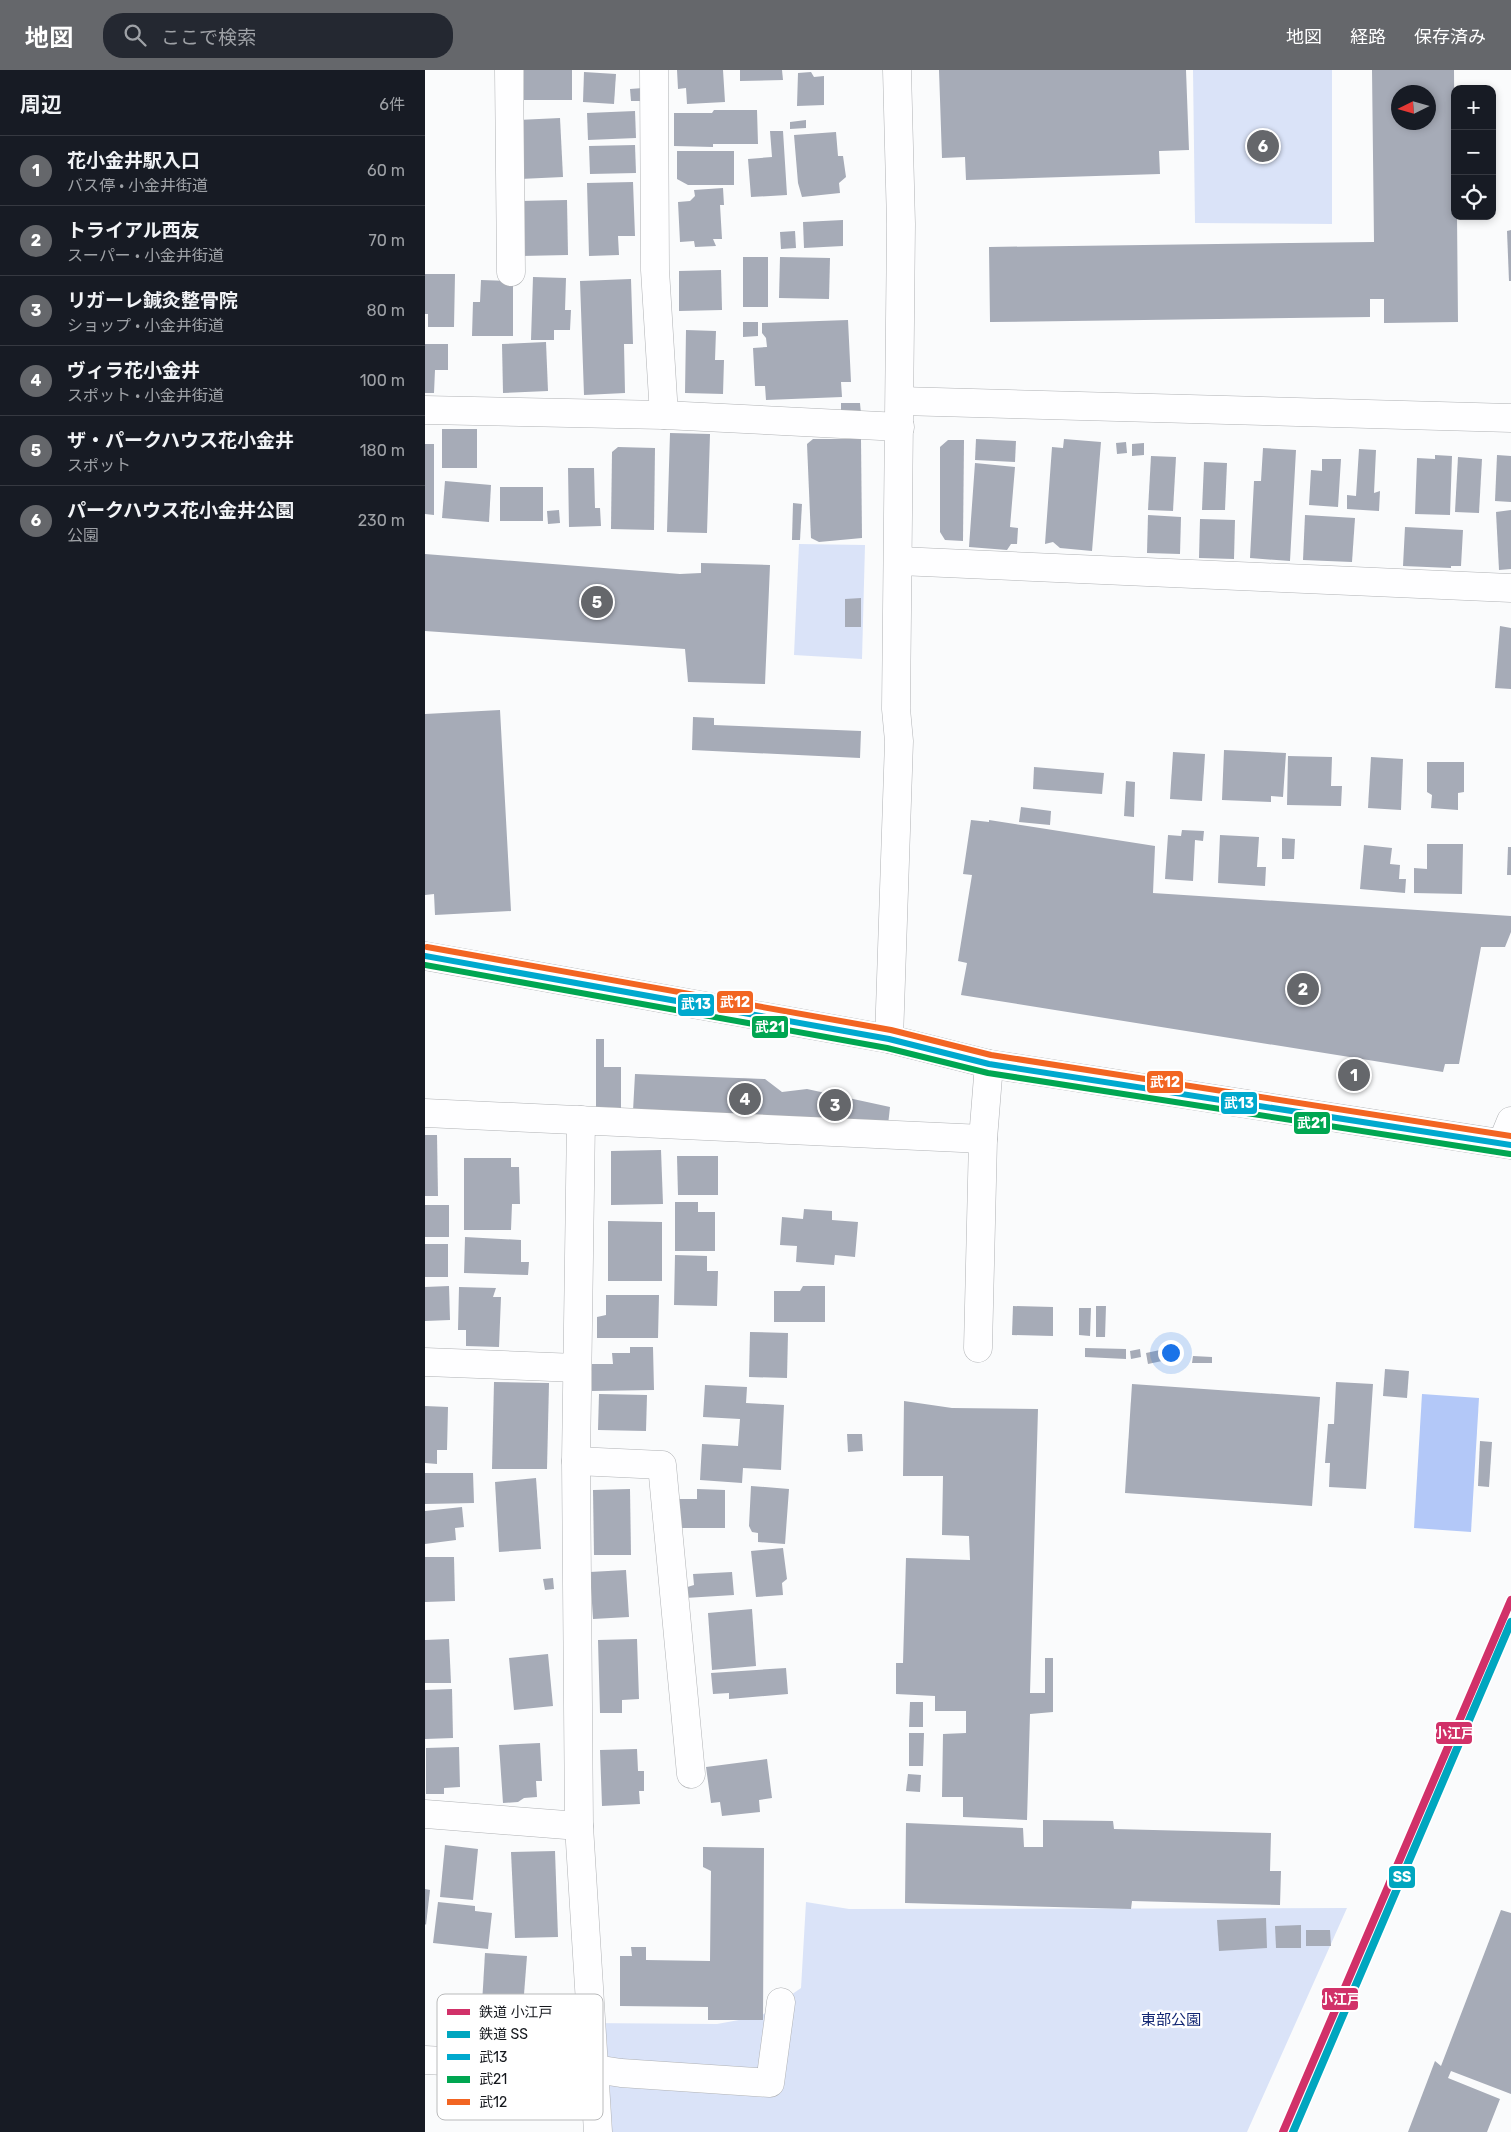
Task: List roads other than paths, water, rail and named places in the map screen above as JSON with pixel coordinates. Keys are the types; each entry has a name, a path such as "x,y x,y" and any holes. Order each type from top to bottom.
{"street":[{"path":"509,70 511,272"},
{"path":"654,70 655,270 663,415"},
{"path":"889,1040 899,741 897,709 901,224 897,70"},
{"path":"425,410 663,415 900,414 1511,418"},
{"path":"899,561 1511,588"},
{"path":"425,956 889,1040 989,1064 1508,1136"},
{"path":"978,1348 983,1140 989,1064"},
{"path":"425,1113 983,1140"},
{"path":"581,1120 576,1461 579,1826 590,1994"},
{"path":"425,1362 577,1368"},
{"path":"576,1461 663,1465 691,1774"},
{"path":"425,1814 579,1826"},
{"path":"603,2070 621,2073 770,2083 781,2002"}],"water":[{"path":"1422,1394 1479,1398 1471,1532 1414,1528"}],"rail line":[{"name":"小江戸","path":"1283,2132 1511,1600"},
{"name":"SS","path":"1293,2132 1511,1622"}],"place":[{"name":"パークハウス花小金井公園","path":"1263,146"},
{"name":"ザ・パークハウス花小金井","path":"597,602"},
{"name":"トライアル西友","path":"1303,989"},
{"name":"花小金井駅入口","path":"1354,1075"},
{"name":"ヴィラ花小金井","path":"745,1099"},
{"name":"リガーレ鍼灸整骨院","path":"835,1105"}],"park label":[{"name":"東部公園","path":"1171,2020"}]}
